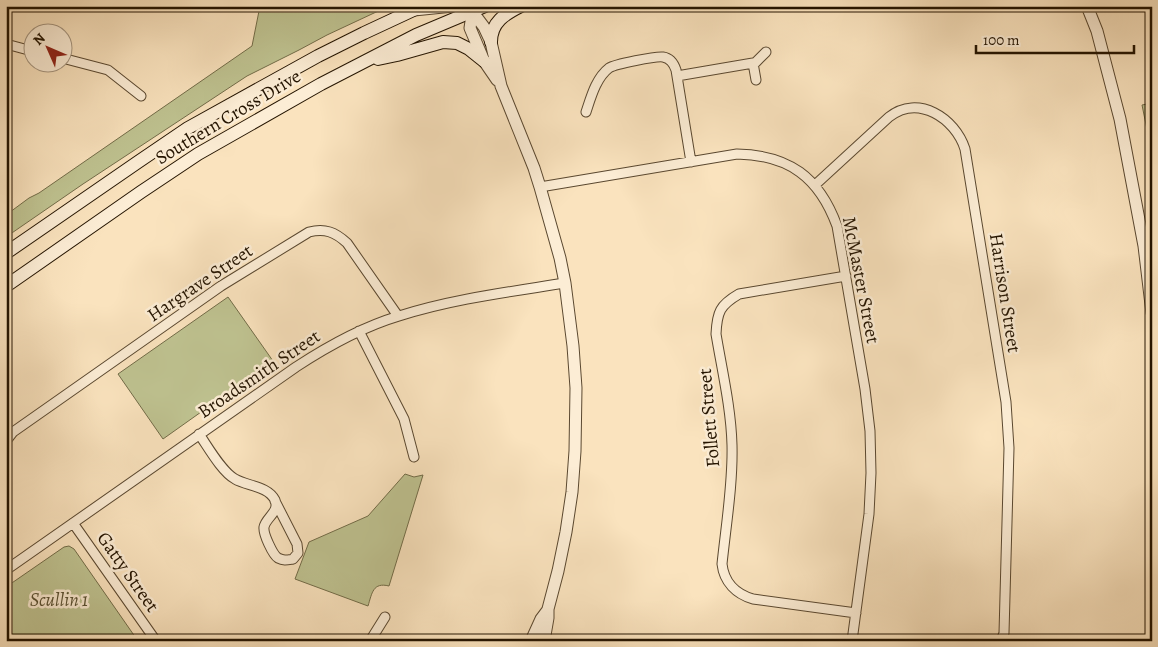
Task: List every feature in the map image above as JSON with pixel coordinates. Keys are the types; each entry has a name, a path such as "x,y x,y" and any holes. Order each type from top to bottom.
{"main road":[{"name":"Southern Cross Drive","path":"6,286 198,154 313,88 416,35 472,9 485,6"},
{"path":"491,42 491,34 497,23 512,10 521,6"},
{"name":"Southern Cross Drive","path":"6,253 188,128 318,56 417,8"},
{"path":"364,62 397,56 443,42 457,43 469,49 484,61"}],"street":[{"path":"417,8 452,6"},
{"path":"460,6 472,9 491,42 501,86 534,168 560,258 573,346 576,388 572,492 566,532 548,610 544,641"},
{"path":"1087,6 1097,31 1120,119 1144,246 1152,313"},
{"path":"1094,6 1097,31"},
{"path":"472,9 470,28 484,61 501,86"},
{"path":"6,44 22,48"},
{"path":"677,76 753,63 766,52"},
{"path":"586,112 595,87 602,75 611,66 662,57 670,60 674,64 677,76 691,162"},
{"path":"72,61 108,70 141,96"},
{"path":"753,63 756,80"},
{"name":"Harrison Street","path":"815,185 889,116 905,108 926,109 939,114 960,135 963,142 1006,402 1009,448 1004,633 1000,641"},
{"name":"McMaster Street","path":"540,187 737,154 755,154 783,162 800,172 815,185 831,209 837,226 865,389 870,431 871,473 868,521 852,641"},
{"name":"Hargrave Street","path":"6,441 13,432 221,286 309,232 317,230 327,231 340,236 398,316"},
{"name":"Follett Street","path":"846,276 739,294 724,304 718,315 716,334 729,412 732,444 731,475 722,564 731,587 744,596 753,599 856,613"},
{"name":"Broadsmith Street","path":"7,566 73,523 326,347 359,331 398,316 448,303 564,283"},
{"path":"359,331 404,419 414,456"},
{"path":"199,434 225,471 234,479 267,492 275,501 296,544 298,553 293,559 285,561 275,555 265,535 264,529 266,524 276,511 275,501"},
{"name":"Gatty Street","path":"73,523 156,641"},
{"path":"531,641 541,619 548,610"},
{"path":"370,641 385,617"}],"green space":[{"path":"260,6 389,6 247,76 6,237 6,215 252,46"},
{"path":"1152,103 1152,154 1142,105"},
{"path":"228,297 273,361 163,439 118,374"},
{"path":"405,474 414,477 423,475 389,586 376,587 368,606 295,579 309,542 368,516"},
{"name":"Scullin 1","path":"69,546 74,549 138,641 6,641 6,587 64,547"}]}
